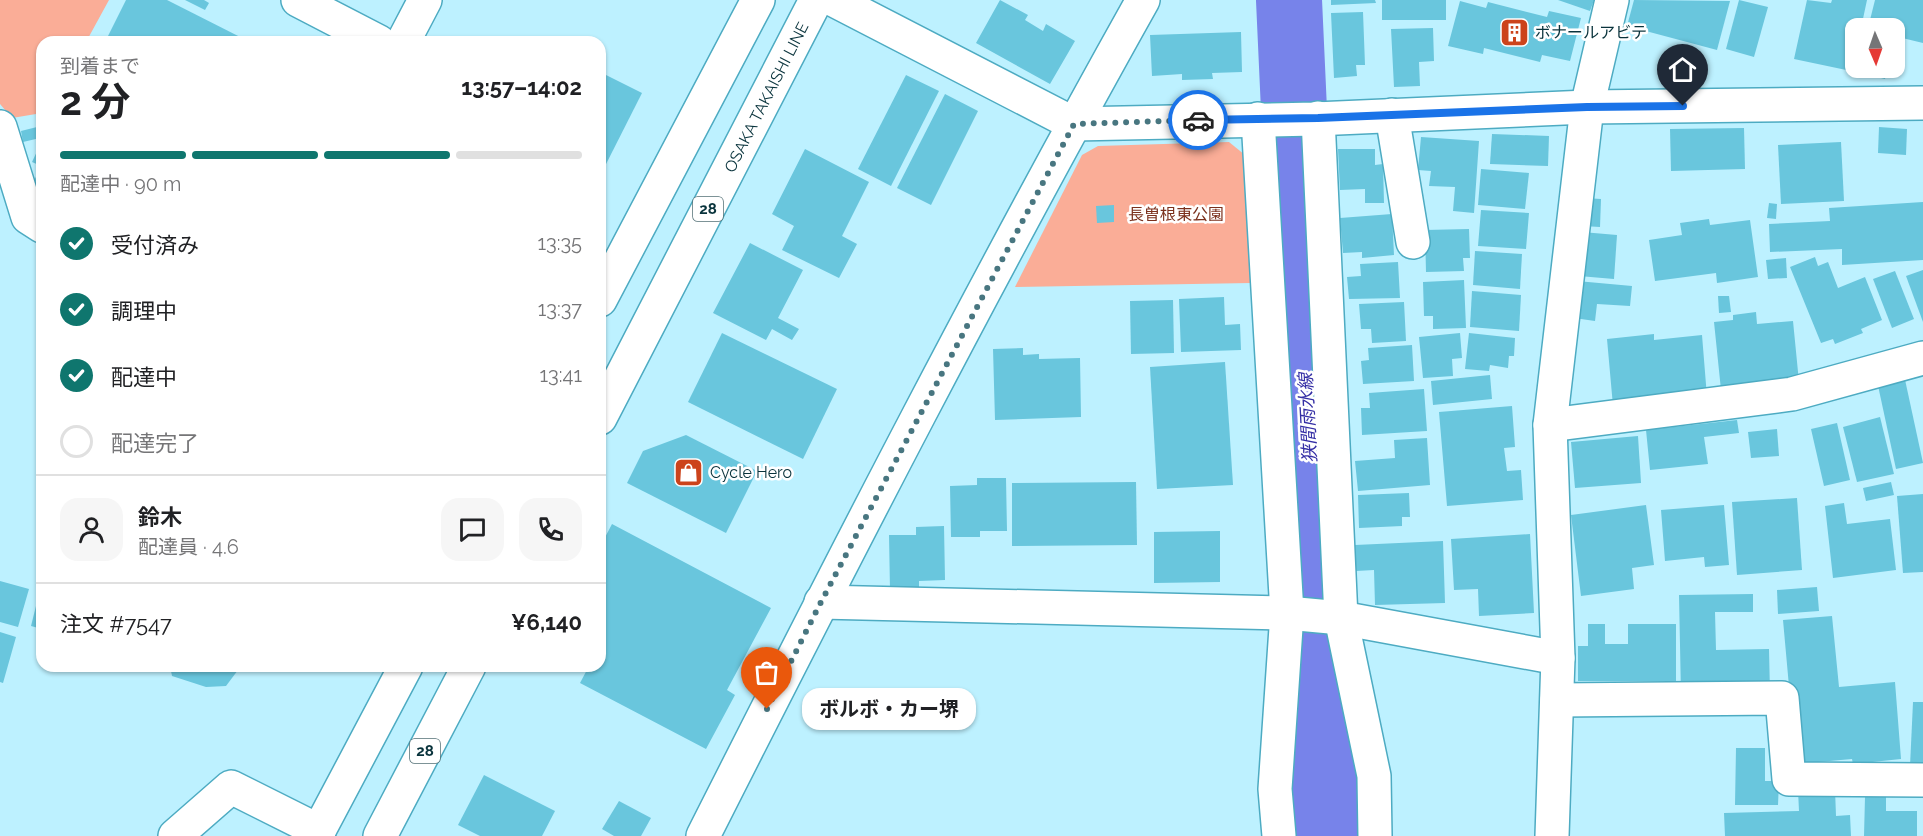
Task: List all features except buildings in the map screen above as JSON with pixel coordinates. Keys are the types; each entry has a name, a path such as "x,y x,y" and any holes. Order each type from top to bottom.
{"street":[{"path":"297,0 367,36"},
{"path":"406,36 425,0"},
{"path":"606,289 758,0"},
{"name":"OSAKA TAKAISHI LINE","path":"606,406 816,0"},
{"path":"834,0 1074,124 1317,118 1587,107 1923,103"},
{"path":"703,836 821,602 1074,124 1143,0"},
{"path":"1552,836 1558,658 1550,425 1587,107 1612,0"},
{"path":"1392,115 1413,242"},
{"path":"1279,836 1275,789 1315,616 1317,118"},
{"path":"1259,119 1315,616 1374,776 1375,836"},
{"path":"0,127 28,216 36,222"},
{"path":"1550,425 1792,394 1923,358"},
{"path":"821,602 1315,616 1558,658"},
{"path":"175,836 231,787 318,833 403,672"},
{"name":"28","path":"380,836 467,672"},
{"path":"1557,700 1782,698 1789,779 1923,780"}],"green space":[{"path":"0,0 109,0 89,36 36,36 36,114 12,118 0,104"},
{"name":"長曽根東公園","path":"1229,142 1245,155 1251,283 1015,287 1082,155 1098,146"}],"waterway":[{"name":"狭間雨水線","path":"1289,0 1327,836"}],"way so far":[{"path":"767,709 821,602 1074,124 1198,120"}],"place":[{"name":"ボナールアビテ","path":"1514,32"},
{"name":"Cycle Hero","path":"689,472"},
{"name":"ボルボ・カー堺","path":"767,709"}],"route":[{"path":"1198,120 1683,106"}]}
